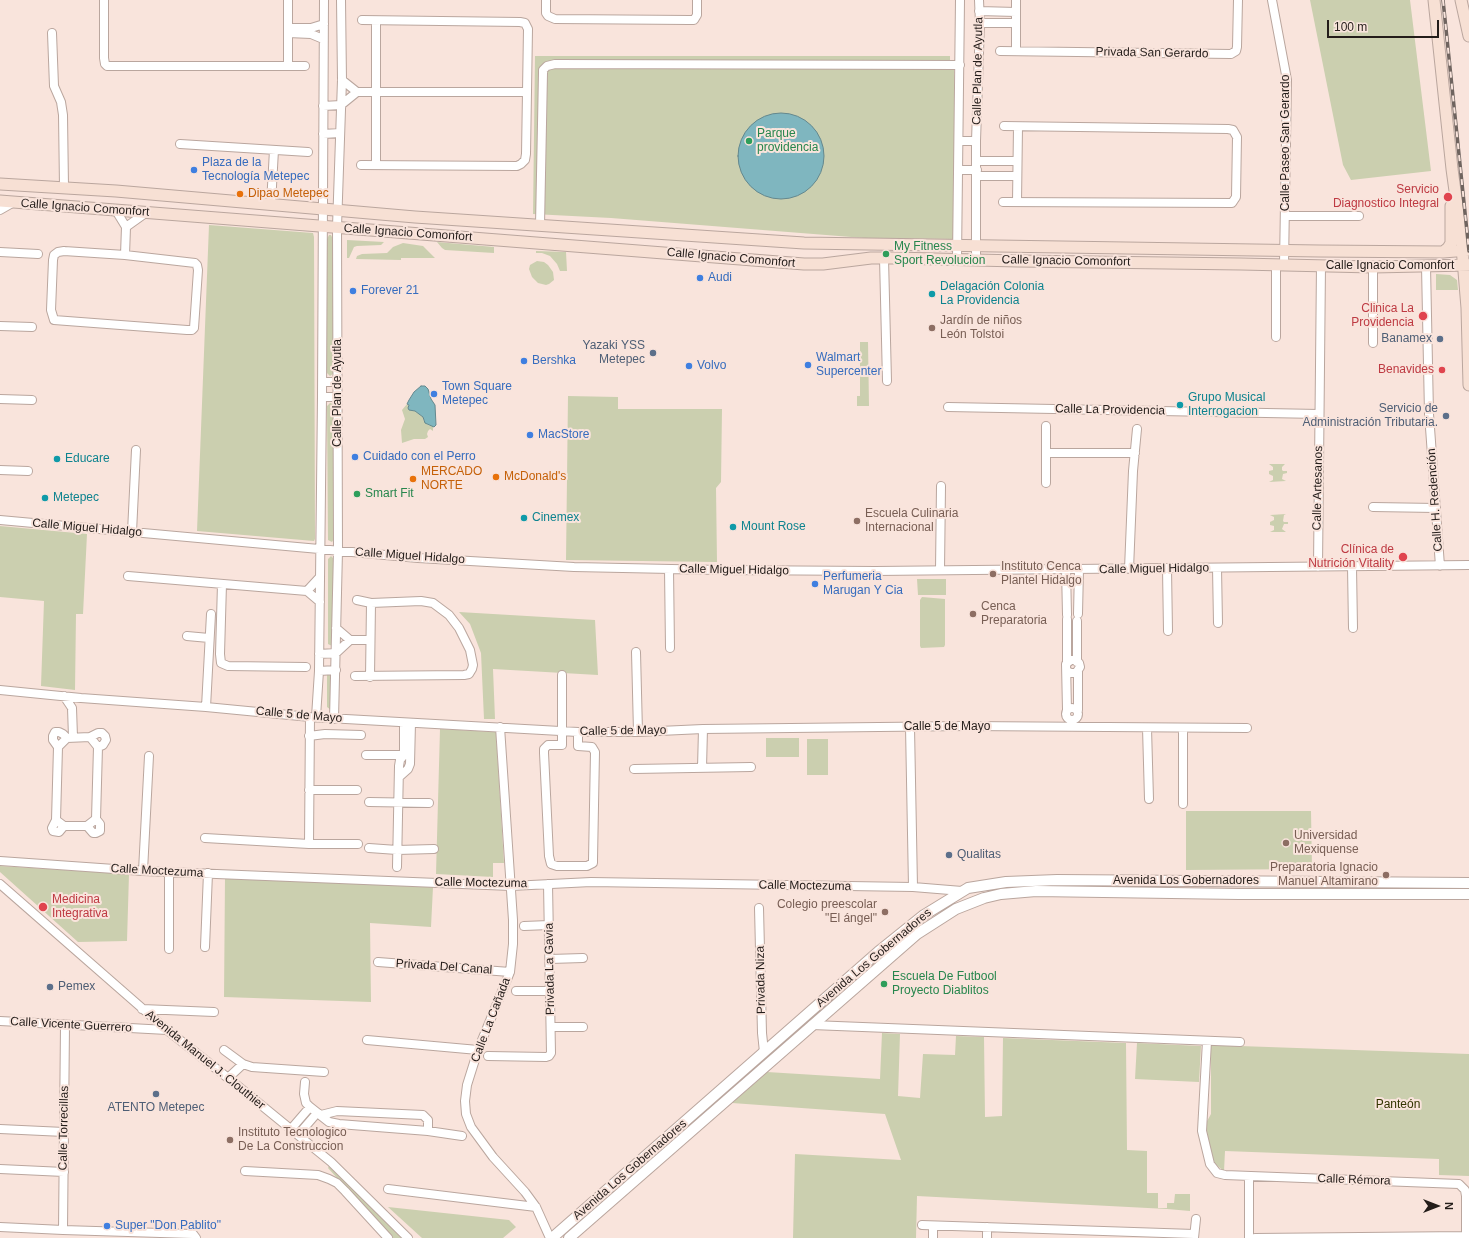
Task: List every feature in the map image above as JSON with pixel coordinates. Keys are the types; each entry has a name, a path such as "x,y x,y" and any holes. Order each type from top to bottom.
{"main road":[{"path":"1434,0 1452,170 1466,250 1469,385"},
{"path":"1460,0 1469,36"},
{"path":"1443,252 1450,246 1451,239 1452,170"},
{"name":"Calle Ignacio Comonfort","path":"0,184 64,187 415,217 804,243 1284,251 1443,252 1466,250"},
{"name":"Calle Ignacio Comonfort","path":"0,201 804,264 823,264 884,258 1280,264 1374,267 1466,266"},
{"path":"1431,267 1453,274 1466,288"}],"street":[{"path":"104,0 104,58 107,66 305,66"},
{"path":"288,0 288,66"},
{"name":"Calle Plan de Ayutla","path":"308,844 309,736 316,717 319,671 324,0"},
{"name":"Calle Plan de Ayutla","path":"334,719 338,551 338,210 342,80 341,0"},
{"path":"546,0 546,13 548,16 556,19 690,20 696,18 697,0"},
{"name":"Calle Plan de Ayutla","path":"957,259 960,0"},
{"name":"Calle Plan de Ayutla","path":"976,260 976,141 980,23 979,0"},
{"path":"1016,0 1016,51"},
{"name":"Privada San Gerardo","path":"1000,51 1231,54 1236,51 1237,47 1238,0"},
{"name":"Calle Paseo San Gerardo","path":"1272,0 1287,80 1286,216 1284,251 1280,264 1276,337"},
{"path":"979,11 1016,12"},
{"path":"361,164 517,166 522,164 525,160 526,154 528,29 525,23 362,20"},
{"path":"376,21 376,165"},
{"path":"980,23 1016,23"},
{"path":"288,31 311,31 324,24"},
{"path":"311,31 323,39"},
{"path":"52,33 54,86 61,102 63,115 64,187"},
{"path":"540,225 543,70 547,66 555,64 960,65"},
{"path":"342,80 357,92 526,92"},
{"path":"323,106 341,105 357,92"},
{"path":"1004,126 1230,129 1236,133 1237,137 1236,197 1234,202 1228,204 1004,202"},
{"path":"1017,202 1018,127"},
{"path":"323,134 340,133"},
{"name":"Calle Plan de Ayutla","path":"959,141 976,141"},
{"path":"180,144 308,152"},
{"path":"271,204 274,150"},
{"path":"976,161 1017,161"},
{"path":"959,170 976,173 1017,176"},
{"path":"0,210 14,202"},
{"path":"115,209 126,227 125,255"},
{"path":"126,227 147,212"},
{"path":"1286,216 1359,216"},
{"path":"64,251 125,255 190,261 197,265 195,323 192,330 54,320 51,310 54,255 58,252 64,251"},
{"path":"0,252 38,254"},
{"path":"884,258 887,381"},
{"name":"Calle Artesanos","path":"1318,567 1321,265"},
{"path":"1374,267 1374,343"},
{"name":"Calle H. Redención","path":"1431,267 1429,414 1440,566"},
{"path":"0,326 32,327"},
{"name":"Calle Plan de Ayutla","path":"322,382 338,382"},
{"name":"Calle Plan de Ayutla","path":"322,397 338,397"},
{"path":"0,399 32,400"},
{"name":"Calle La Providencia","path":"948,407 1319,414"},
{"path":"1046,426 1046,483"},
{"path":"1129,569 1133,471 1137,429"},
{"path":"132,532 136,450"},
{"path":"1046,453 1135,453"},
{"path":"0,470 28,471"},
{"path":"940,570 941,486"},
{"path":"1373,507 1436,508"},
{"name":"Calle Miguel Hidalgo","path":"0,520 418,558 566,566 669,569 859,571 1469,565"},
{"path":"1352,566 1353,628"},
{"path":"1217,568 1218,622"},
{"path":"669,569 670,648"},
{"path":"1066,569 1066,716 1071,720 1077,718 1079,714 1078,672 1080,667 1077,662 1077,617 1079,569"},
{"path":"1167,569 1168,630"},
{"path":"128,576 307,591 320,602"},
{"path":"307,591 319,578"},
{"path":"222,584 221,663 228,666 306,667"},
{"path":"355,676 464,675 469,674 472,669 470,650 459,628 449,615 433,603 421,601 371,603 357,600"},
{"path":"370,677 371,603"},
{"path":"206,707 211,614"},
{"path":"1067,617 1071,623 1077,617"},
{"path":"336,628 350,640 370,640"},
{"path":"187,636 209,638"},
{"path":"319,654 336,653 350,640"},
{"path":"636,652 638,732"},
{"path":"1067,667 1071,660 1077,662"},
{"path":"1067,667 1073,674 1078,672"},
{"path":"319,671 336,670"},
{"path":"562,675 562,745 548,745 544,750 549,856 551,864 557,866 587,866 593,863 595,752 592,747 578,746 578,732"},
{"name":"Calle 5 de Mayo","path":"0,693 64,696 206,707 334,719 578,732 910,727 1247,728"},
{"path":"58,747 70,738 72,708 64,696"},
{"path":"72,708 81,698"},
{"path":"316,717 326,734"},
{"path":"397,868 400,760 404,755 408,723"},
{"path":"399,777 408,769 410,764 408,723"},
{"name":"Calle La Cañada","path":"500,727 513,920 510,972 478,1050 467,1085 465,1101 466,1114 471,1128 493,1157 525,1192 536,1207 551,1238"},
{"path":"910,727 913,887"},
{"path":"1147,728 1149,799"},
{"path":"1183,728 1183,804"},
{"path":"702,768 703,729"},
{"path":"55,732 59,732 70,738 90,737 98,747 96,819 87,826 64,826 56,820 58,747 53,740 55,732"},
{"path":"309,736 326,734 361,735"},
{"path":"366,755 404,755"},
{"path":"144,871 148,756"},
{"path":"634,769 751,767"},
{"path":"308,790 357,790"},
{"path":"369,802 429,803"},
{"path":"205,838 308,844 358,844"},
{"path":"369,848 397,850 434,849"},
{"name":"Calle Moctezuma","path":"0,861 144,871 511,886 592,882 913,887 962,891"},
{"path":"169,872 169,949"},
{"path":"205,947 208,873"},
{"name":"Avenida Los Gobernadores","path":"551,1238 906,929 924,915 968,888 1031,880 1469,883"},
{"path":"1170,881 1170,893"},
{"name":"Avenida Manuel J. Clouthier","path":"0,884 167,1030 291,1128 331,1162 408,1238"},
{"name":"Privada La Gavia","path":"488,1056 546,1057 551,1053 548,884"},
{"name":"Avenida Los Gobernadores","path":"570,1238 917,934 956,909 984,898 1018,892 1469,894"},
{"name":"Privada Niza","path":"759,908 762,1033 764,1052"},
{"path":"524,926 549,925"},
{"path":"550,959 583,958"},
{"name":"Privada Del Canal","path":"378,962 510,972"},
{"path":"516,991 550,991"},
{"path":"142,1009 214,1012"},
{"name":"Calle Vicente Guerrero","path":"0,1021 167,1030"},
{"name":"Calle Torrecillas","path":"63,1230 65,1025"},
{"path":"812,1025 1240,1042"},
{"path":"551,1027 583,1027"},
{"path":"366,1040 478,1050"},
{"name":"Calle Rémora","path":"1206,1041 1202,1131 1210,1164 1217,1173 1225,1175 1459,1184 1465,1190 1466,1196 1466,1237"},
{"path":"224,1050 242,1064 252,1068 324,1072"},
{"path":"228,1078 242,1064"},
{"path":"743,1070 751,1078"},
{"path":"305,1082 305,1098 310,1107 329,1122 462,1136"},
{"path":"291,1128 310,1107"},
{"path":"298,1135 319,1114 337,1111 422,1116 428,1120 428,1132"},
{"path":"0,1129 64,1132"},
{"path":"0,1169 64,1172"},
{"path":"245,1171 318,1175 329,1179 337,1183 345,1191 388,1238"},
{"path":"1249,1176 1249,1238"},
{"path":"388,1189 536,1207"},
{"path":"922,1225 987,1227 1039,1234 1194,1236 1196,1219"},
{"path":"933,1226 933,1238"},
{"path":"0,1227 63,1230 107,1235 193,1234 196,1238"},
{"path":"987,1227 987,1238"},
{"path":"1255,1238 1466,1237"}],"green space":[{"path":"1310,0 1410,0 1431,171 1351,180 1343,165"},
{"name":"Parque providencia","path":"535,56 950,56 950,70 954,70 956,239 864,238 611,218 533,214"},
{"path":"209,225 313,233 314,541 197,531"},
{"path":"329,235 331,235 333,239 334,373 330,376 327,373 327,239"},
{"path":"347,240 384,242 381,245 354,247 349,258 347,258"},
{"path":"437,242 494,247 494,253 445,250"},
{"path":"403,243 423,246 435,258 401,258 401,260 356,259 357,256 362,254 387,253 393,247"},
{"path":"536,251 566,252 567,271 560,271 557,264 550,256 542,253 536,253"},
{"path":"537,261 544,262 553,272 554,280 549,284 546,285 538,283 532,277 529,269 530,265"},
{"path":"1436,274 1450,275 1457,280 1458,290 1436,290"},
{"path":"860,342 868,342 869,406 857,406 857,396 860,396"},
{"path":"568,396 618,397 618,409 722,409 721,482 716,488 717,562 566,560"},
{"path":"330,403 334,406 334,539 332,542 328,540 327,406"},
{"path":"407,404 412,411 415,411 423,417 424,421 428,425 433,426 433,431 430,429 428,431 428,437 425,439 414,439 402,443 401,430 405,419 402,410"},
{"path":"1269,464 1285,464 1282,467 1282,470 1287,471 1287,473 1283,474 1282,479 1286,481 1269,482 1273,480 1273,476 1269,474 1269,471 1273,470 1273,467"},
{"path":"1286,514 1284,515 1283,521 1288,522 1288,524 1284,524 1282,529 1286,532 1270,532 1274,530 1274,526 1270,525 1270,522 1274,520 1274,517 1270,515"},
{"path":"0,526 87,534 83,614 76,614 75,690 41,686 44,601 0,597"},
{"path":"331,556 334,559 332,646 328,644 328,559"},
{"path":"917,579 946,579 946,595 918,595"},
{"path":"922,597 945,599 944,647 921,648 920,646 920,600"},
{"path":"459,612 595,620 598,675 493,669 495,719 484,719 481,653 470,624"},
{"path":"327,674 333,674 331,710 327,707"},
{"path":"440,729 496,732 504,863 493,863 493,877 436,874"},
{"path":"766,738 799,738 799,757 766,757"},
{"path":"807,739 828,739 828,775 807,775"},
{"path":"1186,811 1311,811 1312,869 1186,870"},
{"path":"0,866 129,874 127,941 78,942 0,872"},
{"path":"225,878 433,887 431,927 370,923 371,1002 224,997"},
{"path":"882,1033 900,1034 898,1096 920,1098 923,1054 955,1055 956,1036 984,1037 985,1117 1002,1116 1003,1038 1126,1043 1127,1150 1147,1151 1147,1193 1158,1193 1158,1208 1167,1208 1167,1203 1174,1203 1175,1194 1190,1194 1190,1211 917,1196 916,1238 793,1238 795,1154 901,1160 885,1114 732,1103 767,1072 880,1079"},
{"path":"1137,1043 1201,1046 1199,1082 1135,1079"},
{"name":"Panteón","path":"1211,1045 1469,1054 1469,1176 1439,1175 1439,1159 1225,1151 1224,1171 1215,1164 1205,1134 1206,1123 1211,1114"},
{"path":"329,1166 403,1238 391,1238 328,1168"},
{"path":"388,1207 509,1220 516,1227 503,1238 422,1238"}],"water":[{"path":"781,113 797,116 805,120 817,132 821,140 824,156 821,172 817,180 805,192 797,196 781,199 765,196 757,192 745,180 741,172 738,156 741,140 745,132 757,120 765,116"},
{"path":"421,386 425,386 428,389 431,399 435,405 436,425 434,427 425,423 423,417 415,411 409,410 408,408 409,405 407,404 409,400 414,392"}],"railway":[{"path":"1443,0 1469,251"}],"place":[{"name":"Parque providencia","path":"749,141"},
{"name":"Plaza de la Tecnología Metepec","path":"194,170"},
{"name":"Dipao Metepec","path":"240,194"},
{"name":"Servicio Diagnostico Integral","path":"1448,197"},
{"name":"My Fitness Sport Revolucion","path":"886,254"},
{"name":"Audi","path":"700,278"},
{"name":"Forever 21","path":"353,291"},
{"name":"Delagación Colonia La Providencia","path":"932,294"},
{"name":"Clinica La Providencia","path":"1423,316"},
{"name":"Jardín de niños León Tolstoi","path":"932,328"},
{"name":"Banamex","path":"1440,339"},
{"name":"Yazaki YSS Metepec","path":"653,353"},
{"name":"Bershka","path":"524,361"},
{"name":"Walmart Supercenter","path":"808,365"},
{"name":"Volvo","path":"689,366"},
{"name":"Benavides","path":"1442,370"},
{"name":"Town Square Metepec","path":"434,394"},
{"name":"Grupo Musical Interrogacion","path":"1180,405"},
{"name":"Servicio de Administración Tributaria.","path":"1446,416"},
{"name":"MacStore","path":"530,435"},
{"name":"Cuidado con el Perro","path":"355,457"},
{"name":"Educare","path":"57,459"},
{"name":"McDonald's","path":"496,477"},
{"name":"MERCADO NORTE","path":"413,479"},
{"name":"Smart Fit","path":"357,494"},
{"name":"Metepec","path":"45,498"},
{"name":"Cinemex","path":"524,518"},
{"name":"Escuela Culinaria Internacional","path":"857,521"},
{"name":"Mount Rose","path":"733,527"},
{"name":"Clínica de Nutrición Vitality","path":"1403,557"},
{"name":"Instituto Cenca Plantel Hidalgo","path":"993,574"},
{"name":"Perfumeria Marugan Y Cia","path":"815,584"},
{"name":"Cenca Preparatoria","path":"973,614"},
{"name":"Universidad Mexiquense","path":"1286,843"},
{"name":"Qualitas","path":"949,855"},
{"name":"Preparatoria Ignacio Manuel Altamirano","path":"1386,875"},
{"name":"Medicina Integrativa","path":"43,907"},
{"name":"Colegio preescolar \"El ángel\"","path":"885,912"},
{"name":"Escuela De Futbool Proyecto Diablitos","path":"884,984"},
{"name":"Pemex","path":"50,987"},
{"name":"ATENTO Metepec","path":"156,1094"},
{"name":"Instituto Tecnologico De La Construccion","path":"230,1140"},
{"name":"Super \"Don Pablito\"","path":"107,1226"}]}
